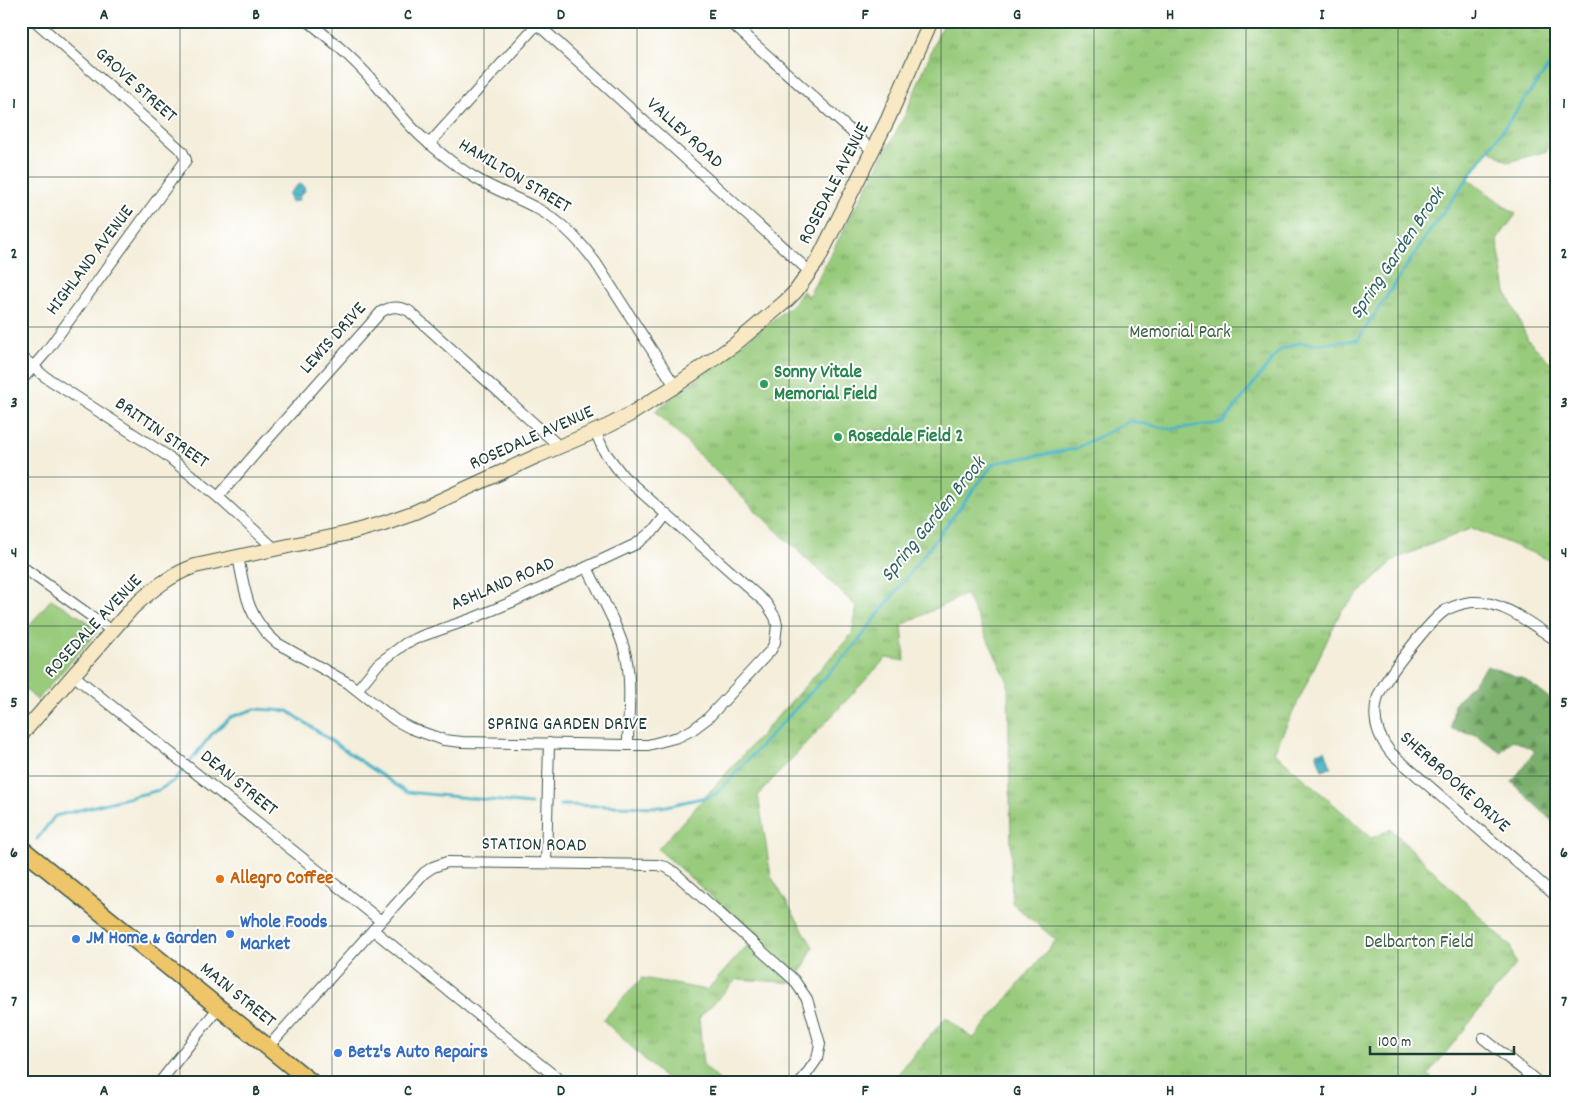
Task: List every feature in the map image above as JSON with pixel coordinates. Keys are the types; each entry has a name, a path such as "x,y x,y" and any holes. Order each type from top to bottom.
{"main road":[{"name":"MAIN STREET","path":"21,848 310,1082"}],"street":[{"name":"GROVE STREET","path":"35,21 182,151 186,159"},
{"name":"HAMILTON STREET","path":"308,21 371,78 409,124 429,144 475,178 538,209 570,232 596,263 674,386"},
{"path":"729,21 872,150"},
{"path":"429,144 537,22"},
{"name":"VALLEY ROAD","path":"537,22 810,272"},
{"name":"ROSEDALE AVENUE","path":"21,735 133,607 165,580 180,571 238,556 384,524 415,512 629,415 734,345 786,301 818,260 902,89 928,23"},
{"name":"HIGHLAND AVENUE","path":"21,381 183,167 186,159"},
{"name":"LEWIS DRIVE","path":"218,497 260,447 382,312 394,307 400,307 409,311 560,447"},
{"name":"BRITTIN STREET","path":"21,356 33,367 166,455 218,497 275,549"},
{"name":"SPRING GARDEN DRIVE","path":"238,556 247,602 252,614 263,630 277,643 324,668 357,690 395,720 424,734 444,740 462,742 628,745 648,745 678,738 704,721 771,650 778,634 775,616 766,603 623,476 604,451 595,431"},
{"name":"ASHLAND ROAD","path":"357,690 378,664 406,644 422,636 504,605 640,541 666,515"},
{"path":"21,566 112,631"},
{"path":"587,567 622,641 626,655 628,670 628,745"},
{"name":"SHERBROOKE DRIVE","path":"1557,641 1507,610 1494,605 1481,602 1458,605 1435,619 1388,677 1377,698 1375,711 1378,732 1390,753 1557,897"},
{"name":"DEAN STREET","path":"74,675 381,921"},
{"path":"546,863 549,743"},
{"name":"STATION ROAD","path":"268,1047 424,873 433,867 443,863 657,865 666,867 674,872 794,980 807,999 820,1044 820,1053 816,1063 801,1082"},
{"path":"373,930 562,1082"},
{"path":"160,1082 219,1007"},
{"path":"1483,1038 1538,1082"}],"green space":[{"name":"Memorial Park","path":"944,21 1557,21 1557,98 1549,102 1547,151 1508,162 1489,149 1468,179 1516,214 1497,240 1506,292 1528,340 1557,369 1557,563 1472,528 1395,559 1341,611 1274,752 1372,838 1391,829 1510,946 1516,964 1428,1075 1436,1082 891,1082 946,1017 973,1039 1056,940 1012,903 1008,682 966,594 902,625 905,661 886,658 758,795 771,876 813,947 796,983 737,979 699,1018 703,1065 721,1082 669,1082 603,1020 642,978 707,990 756,936 658,849 852,634 857,607 655,411 791,306 803,291 808,297 905,115"},
{"path":"51,599 95,626 97,632 37,700 21,685 21,637"},
{"path":"1487,666 1524,679 1557,704 1557,826 1512,782 1535,751 1513,740 1501,752 1474,734 1451,729 1454,705"}],"water":[{"path":"299,184 304,186 305,191 298,201 291,202 288,194"},
{"path":"1325,750 1331,767 1322,770 1316,753"}],"waterway":[{"name":"Spring Garden Brook","path":"560,805 662,807 715,795 856,644 994,463 1075,449 1130,421 1170,429 1223,423 1280,350 1299,343 1318,344 1358,340 1431,229 1557,55"},
{"name":"Spring Garden Brook","path":"37,839 55,816 159,790 175,780 212,734 231,717 255,709 288,711 406,792 531,804"}],"place":[{"name":"Sonny Vitale Memorial Field","path":"764,384"},
{"name":"Rosedale Field 2","path":"838,437"},
{"name":"Allegro Coffee","path":"220,879"},
{"name":"Whole Foods Market","path":"230,934"},
{"name":"JM Home & Garden","path":"76,939"},
{"name":"Betz's Auto Repairs","path":"338,1053"}],"park label":[{"name":"Delbarton Field","path":"1419,943"}]}
